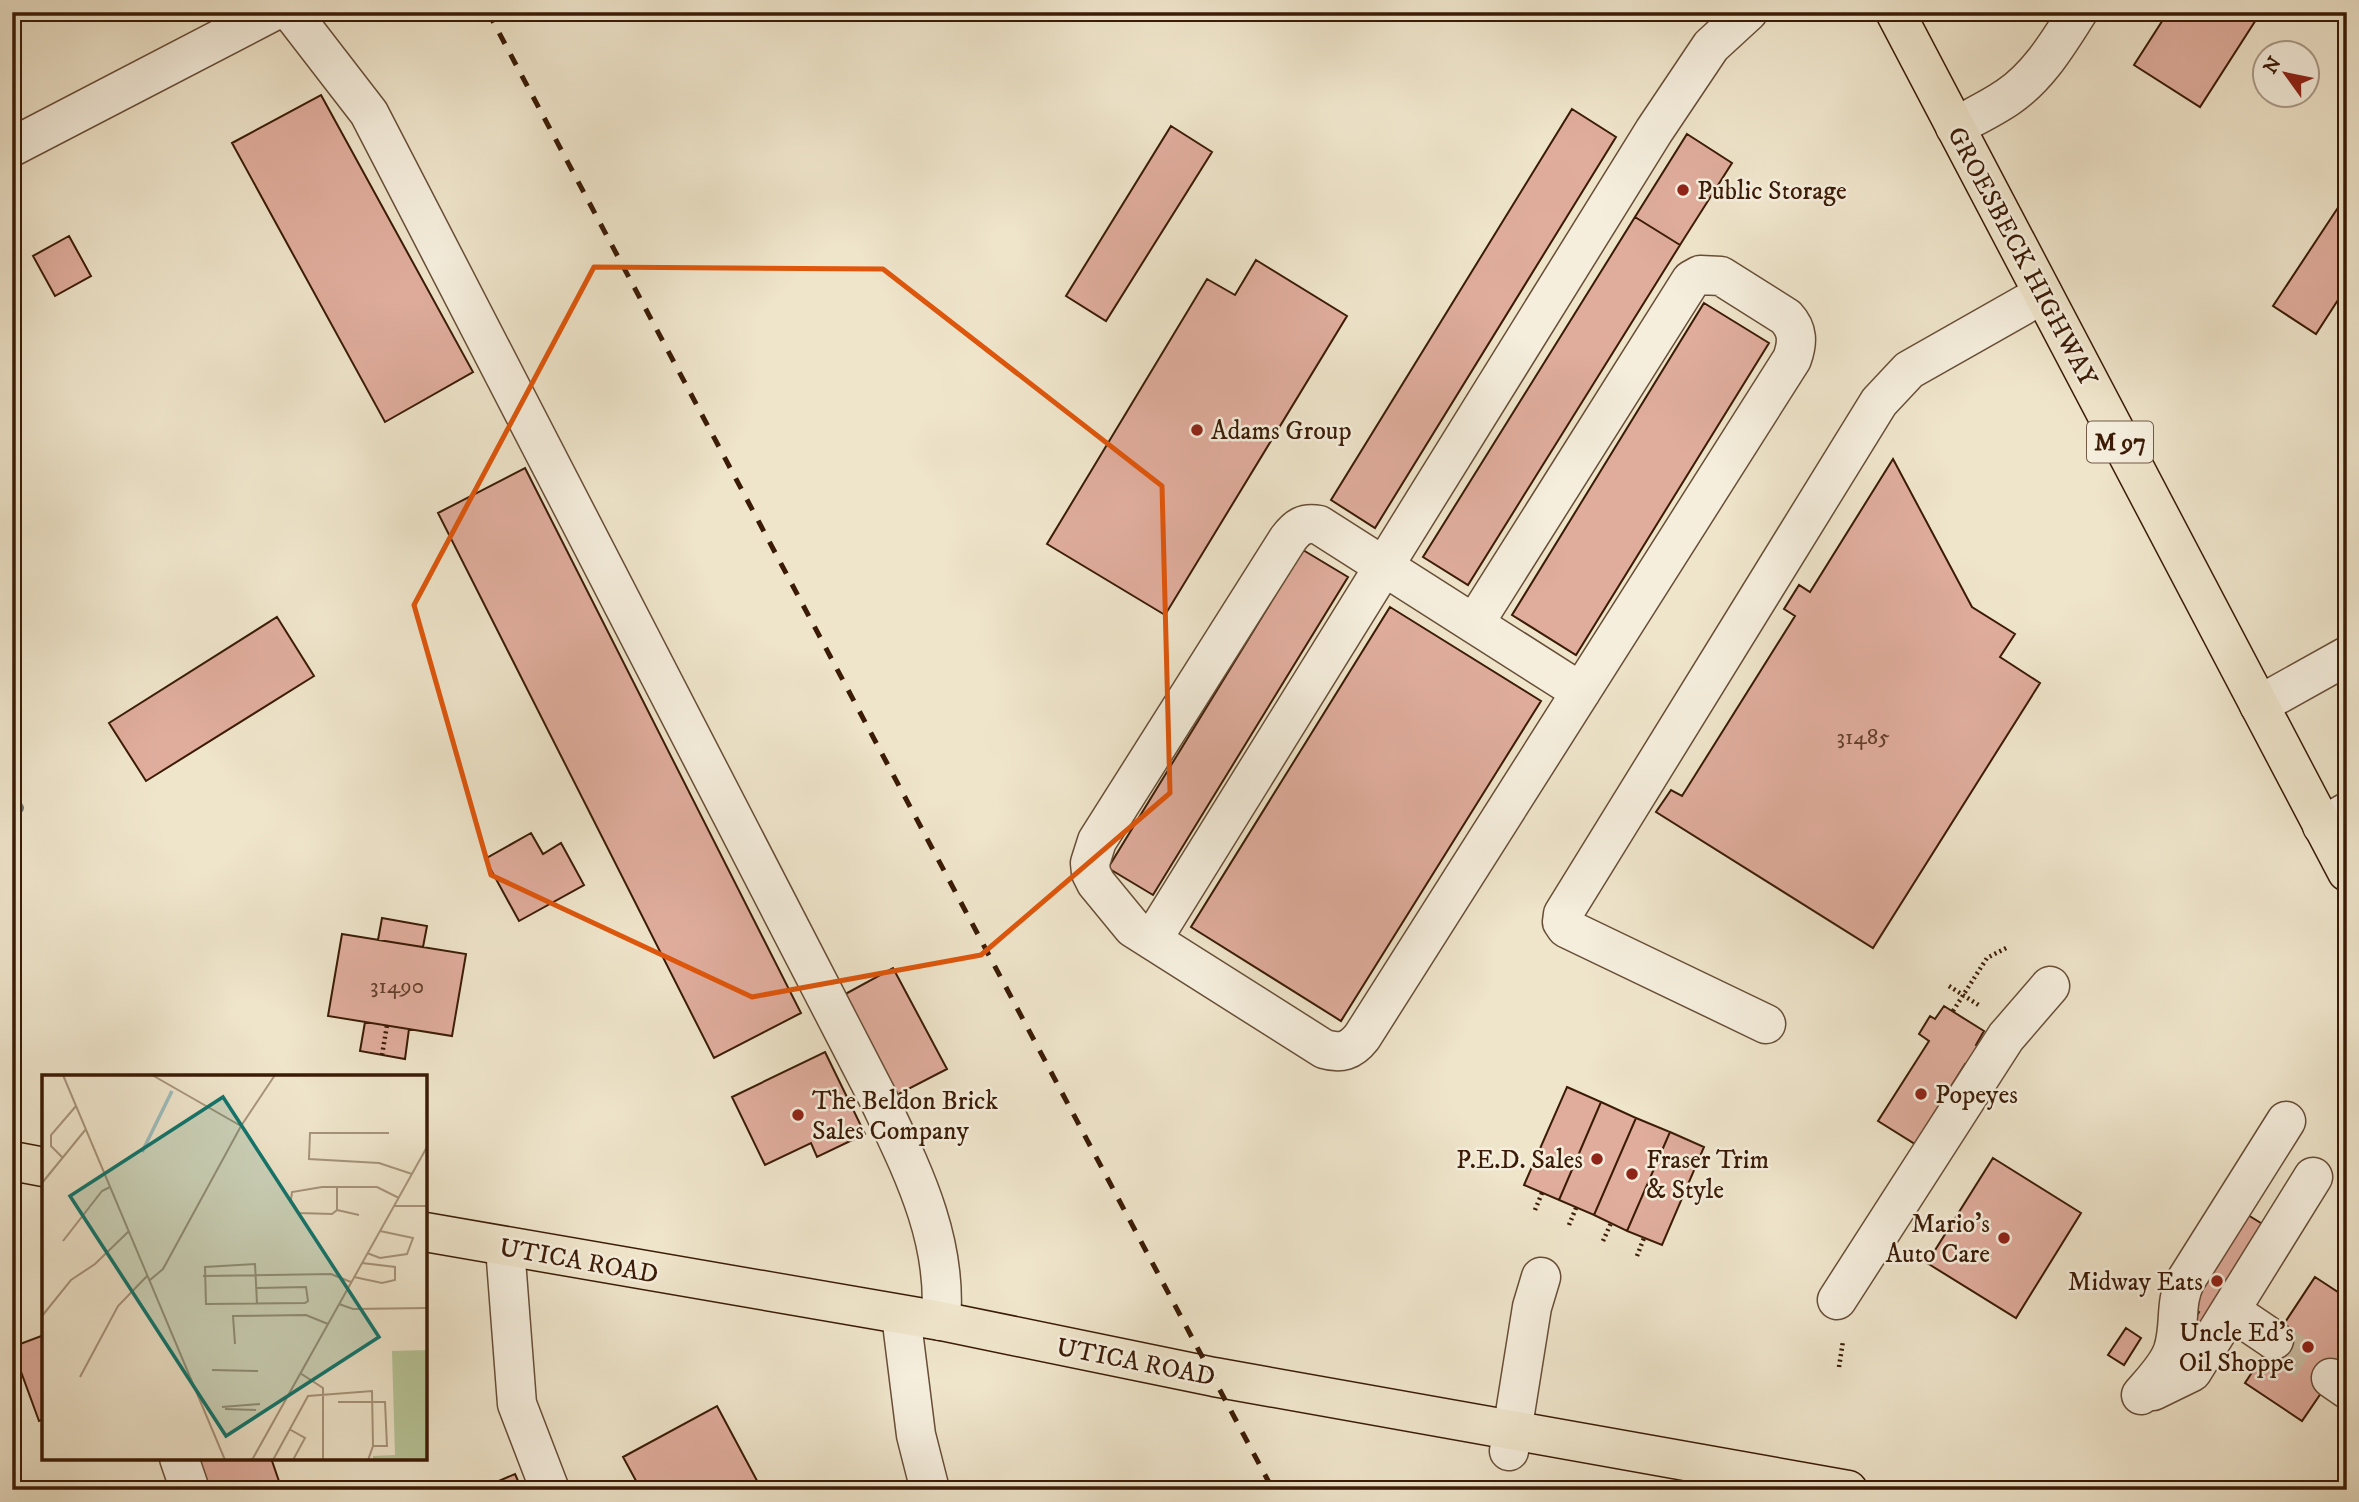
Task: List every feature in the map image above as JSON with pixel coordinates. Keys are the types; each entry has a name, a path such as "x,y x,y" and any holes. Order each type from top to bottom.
{"main road":[{"name":"GROESBECK HIGHWAY","path":"1895,12 2259,705 2334,819 2347,872"},
{"path":"12,1161 42,1167"},
{"name":"UTICA ROAD","path":"427,1232 941,1321 1510,1441 1848,1490"}],"street":[{"path":"12,147 272,12"},
{"path":"290,12 369,113 878,1098 920,1185 940,1265 943,1294 941,1321"},
{"path":"1152,940 1654,131 1711,46 1748,12"},
{"path":"1955,127 2010,96 2033,76 2054,50 2078,12"},
{"path":"1474,624 1691,280 1700,275 1721,276 1775,310 1794,326 1797,335 1792,359 1581,692 1355,1046 1345,1052 1324,1049 1133,928 1096,883 1090,863 1097,841 1294,531 1301,525 1319,525 1383,566 1474,624 1581,692"},
{"path":"1766,1024 1566,928 1562,922 1563,914 1879,402 1909,370 2043,294"},
{"path":"2259,705 2347,656"},
{"path":"1837,1300 2006,1037 2050,986"},
{"path":"2286,1121 2186,1280 2178,1301 2173,1353 2141,1395 2165,1387 2192,1372 2313,1177"},
{"path":"505,1247 517,1404 550,1490"},
{"path":"1510,1441 1532,1307 1541,1277"},
{"path":"901,1315 916,1435 930,1490"},
{"path":"2243,1319 2274,1340"},
{"path":"180,1460 190,1490"}],"path":[{"path":"1953,1011 1987,958 2008,947"},
{"path":"1948,986 1983,1007"},
{"path":"382,1055 387,1025"},
{"path":"1535,1210 1542,1193"},
{"path":"1569,1225 1576,1208"},
{"path":"1603,1241 1611,1223"},
{"path":"1637,1256 1644,1238"},
{"path":"1839,1367 1843,1341"}],"highlighted area":[{"path":"594,267 883,269 1162,486 1170,793 981,955 752,997 491,875 414,605"}],"building":[{"path":"2168,12 2261,12 2200,107 2134,65"},
{"path":"321,95 473,372 385,422 232,143"},
{"path":"1572,109 1616,137 1375,528 1331,500"},
{"path":"1171,126 1212,152 1106,321 1066,296"},
{"name":"Public Storage","path":"1687,134 1732,163 1680,245 1635,217"},
{"path":"2347,194 2347,286 2316,334 2273,306"},
{"path":"1635,217 1680,245 1468,585 1423,557"},
{"path":"69,236 91,276 55,296 33,256"},
{"name":"Adams Group","path":"1256,260 1347,316 1165,615 1047,544 1207,279 1235,295"},
{"path":"1704,303 1769,343 1576,655 1512,615"},
{"path":"1893,459 1972,607 2015,634 2000,657 2040,683 1873,948 1656,812 1671,790 1682,796 1795,616 1784,609 1799,585 1810,592"},
{"path":"525,468 801,1013 714,1058 438,513"},
{"path":"1303,550 1348,577 1153,895 1108,868"},
{"path":"1390,607 1541,701 1341,1021 1191,927"},
{"path":"277,617 314,676 146,781 109,723"},
{"path":"531,833 543,854 561,843 584,885 519,921 485,859"},
{"path":"382,918 427,926 423,947 378,940"},
{"path":"342,934 466,954 452,1036 328,1016"},
{"path":"893,968 947,1069 891,1098 838,998"},
{"name":"Popeyes","path":"1944,1006 1984,1031 1976,1045 1982,1049 1970,1067 1965,1064 1915,1144 1878,1121 1929,1041 1919,1034 1930,1016 1935,1019"},
{"path":"365,1022 409,1029 405,1059 360,1051"},
{"name":"The Beldon Brick Sales Company","path":"825,1052 865,1134 817,1157 811,1143 765,1165 732,1097"},
{"path":"1567,1087 1601,1102 1559,1200 1524,1185"},
{"name":"P.E.D. Sales","path":"1601,1102 1636,1118 1594,1215 1559,1200"},
{"name":"Fraser Trim & Style","path":"1636,1118 1670,1132 1627,1231 1594,1215"},
{"path":"1670,1132 1704,1147 1662,1245 1627,1231"},
{"name":"Mario's Auto Care","path":"1993,1158 2081,1213 2016,1318 1927,1263"},
{"name":"Midway Eats","path":"2243,1212 2269,1228 2197,1343 2185,1335 2199,1312 2186,1304"},
{"name":"Uncle Ed's Oil Shoppe","path":"2315,1277 2347,1298 2347,1355 2302,1421 2245,1383"},
{"path":"2126,1328 2141,1338 2124,1365 2108,1355"},
{"path":"42,1336 42,1420 39,1421 12,1347"},
{"path":"717,1406 762,1490 641,1490 623,1457"},
{"path":"196,1460 272,1460 282,1490 207,1490"},
{"path":"515,1474 522,1490 478,1490"}],"waterway":[{"path":"12,800 18,808"}],"tunnel":[{"path":"2274,1340 2331,1378"}],"railway":[{"path":"488,12 1273,1490"}],"place":[{"name":"Public Storage","path":"1683,190"},
{"name":"Adams Group","path":"1197,430"},
{"name":"Popeyes","path":"1921,1094"},
{"name":"The Beldon Brick Sales Company","path":"798,1115"},
{"name":"P.E.D. Sales","path":"1597,1159"},
{"name":"Fraser Trim & Style","path":"1632,1174"},
{"name":"Mario's Auto Care","path":"2004,1238"},
{"name":"Midway Eats","path":"2217,1281"},
{"name":"Uncle Ed's Oil Shoppe","path":"2308,1347"}]}
